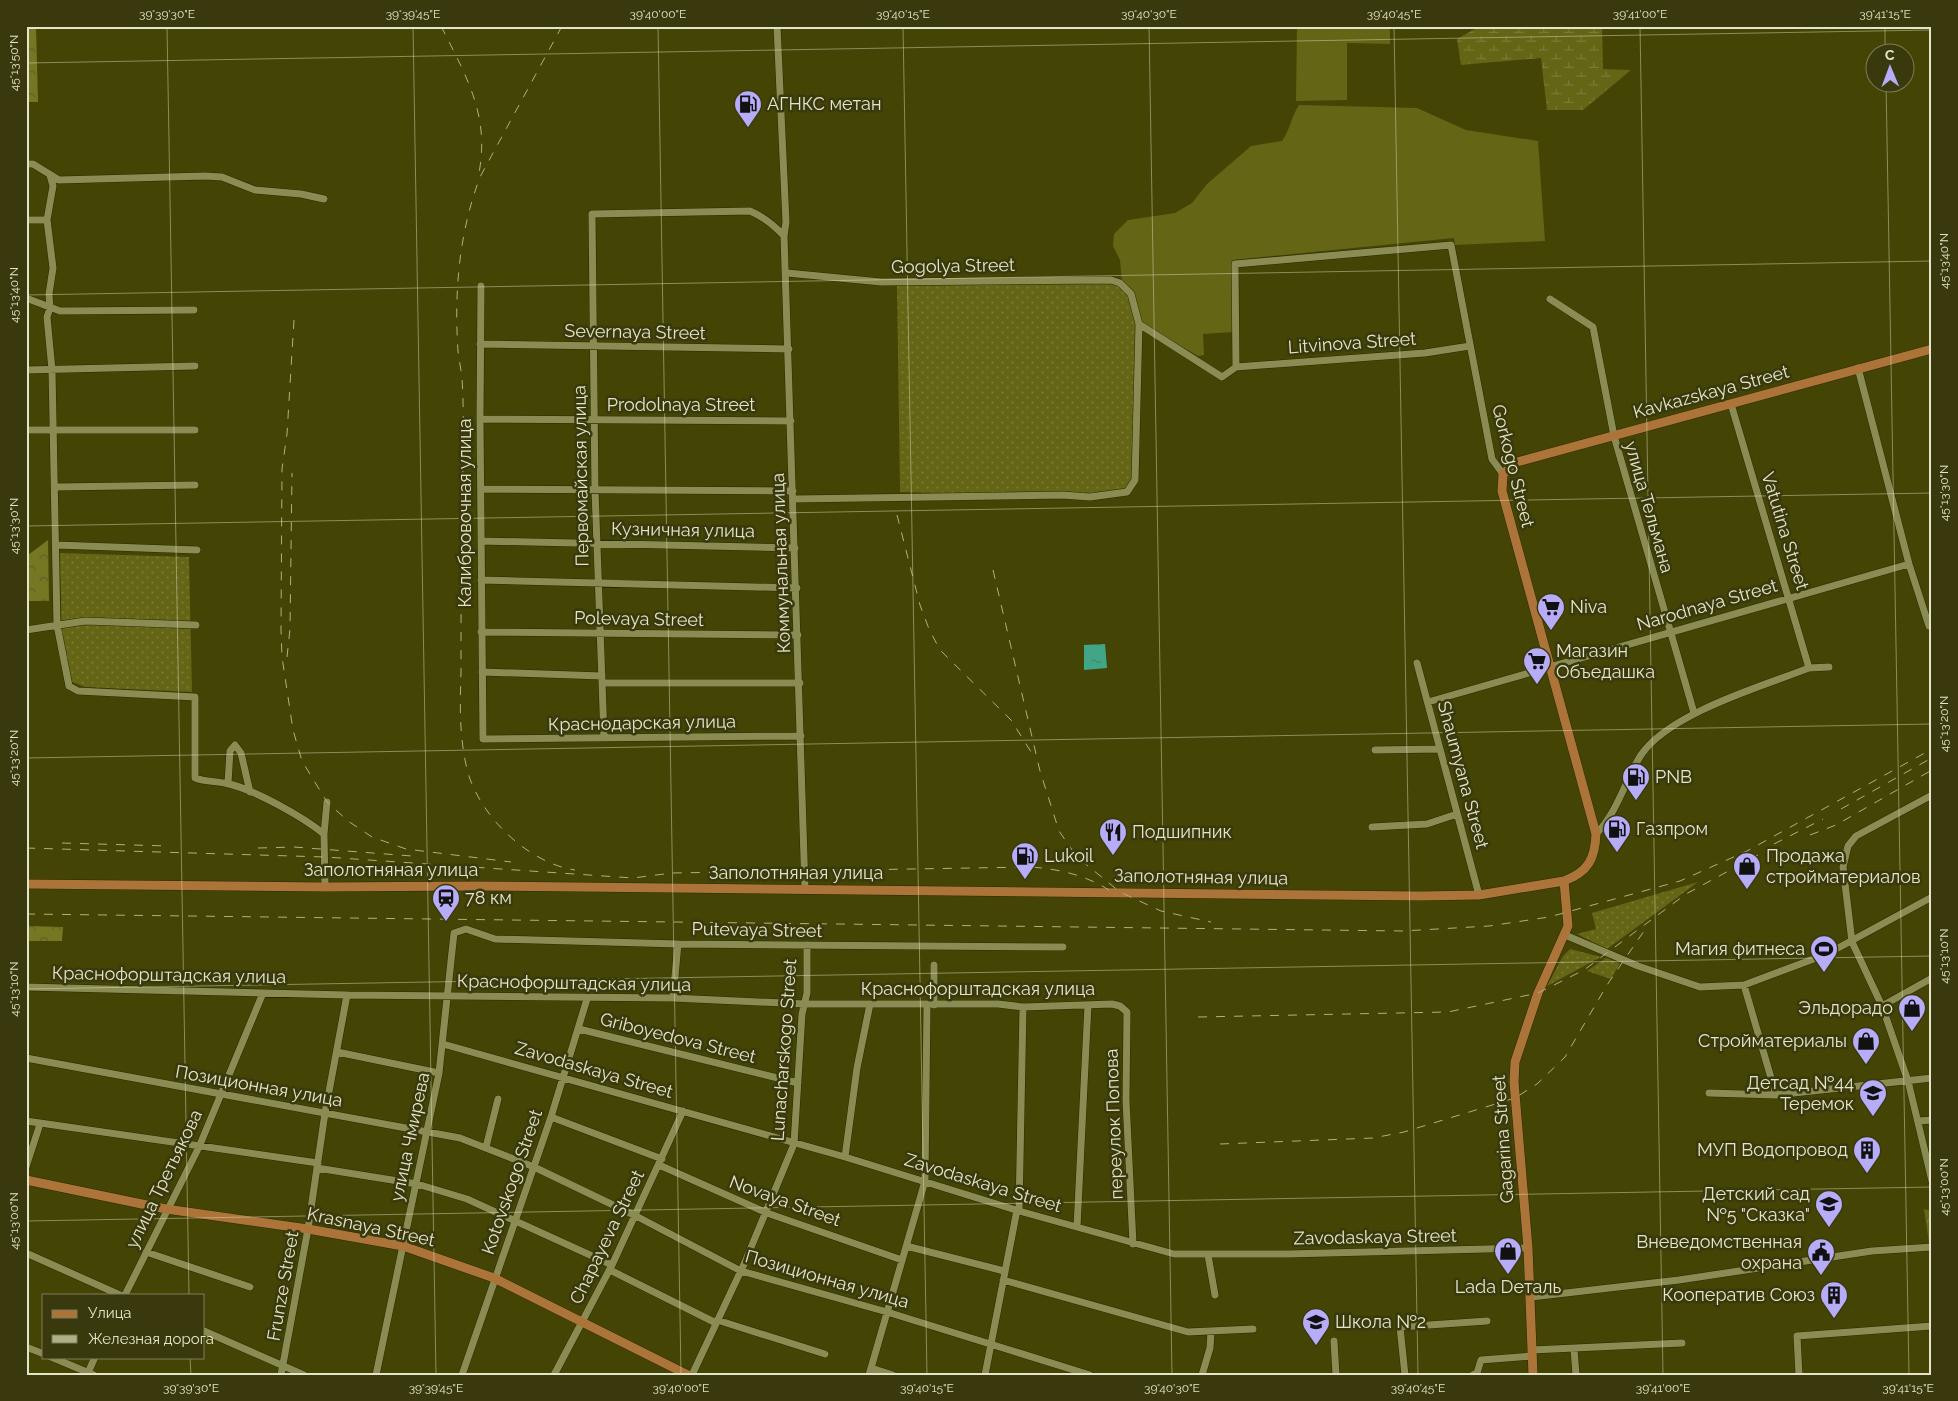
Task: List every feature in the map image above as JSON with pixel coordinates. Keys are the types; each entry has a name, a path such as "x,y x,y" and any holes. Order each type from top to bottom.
{"main road":[{"name":"Kavkazskaya Street","path":"1502,474 1517,462 1932,349"},
{"name":"Gorkogo Street","path":"1502,474 1502,491 1596,834 1596,850 1590,863 1576,876 1564,881"},
{"name":"Заполотняная улица","path":"26,884 325,887 475,886 1421,896 1479,894 1564,881"},
{"name":"Gagarina Street","path":"1533,1375 1531,1297 1515,1098 1515,1062 1538,993 1568,926 1564,881"},
{"name":"Krasnaya Street","path":"26,1180 166,1209 308,1229 403,1246 494,1278 582,1320 688,1375"}],"street":[{"name":"Коммунальная улица","path":"777,26 786,222 784,236 787,273 805,889"},
{"path":"30,164 59,180 205,176 222,178 255,190 301,194 324,199"},
{"path":"50,175 52,186 47,220 53,268 49,294 50,308 47,317 52,370 56,487 57,624 69,686 78,691 195,697 195,778 206,782 228,784 250,792 312,824 324,834"},
{"path":"52,186 59,180"},
{"name":"Первомайская улица","path":"604,738 599,634 599,544 595,490 592,214 750,211 768,220 784,236"},
{"path":"26,220 47,220"},
{"name":"Gorkogo Street","path":"1236,367 1235,264 1451,245 1492,459 1502,474"},
{"name":"Gogolya Street","path":"787,273 881,282 1110,280 1120,284 1131,294 1139,324"},
{"name":"Калибровочная улица","path":"481,286 480,541 483,739"},
{"path":"26,298 60,311 194,310"},
{"name":"улица Тельмана","path":"1550,299 1593,327 1614,436 1668,631 1694,713"},
{"path":"481,490 595,490 793,495 1062,495 1090,497 1127,492 1136,480 1139,324"},
{"name":"Litvinova Street","path":"1139,324 1222,377 1236,367 1425,353 1470,346"},
{"name":"Severnaya Street","path":"480,344 789,349"},
{"path":"26,370 195,366"},
{"path":"1858,368 1909,564 1931,626"},
{"name":"Vatutina Street","path":"1731,404 1790,598 1809,668"},
{"name":"Prodolnaya Street","path":"480,419 791,421"},
{"path":"26,430 195,430"},
{"path":"56,487 196,485"},
{"name":"Кузничная улица","path":"480,541 795,548"},
{"path":"56,546 197,550"},
{"name":"Narodnaya Street","path":"1428,702 1550,668 1668,631 1909,564"},
{"path":"481,580 797,588"},
{"path":"26,630 57,624 94,621 196,625"},
{"name":"Polevaya Street","path":"481,632 798,635"},
{"name":"Shaumyana Street","path":"1417,663 1479,894"},
{"path":"1596,834 1608,822 1642,753 1661,736 1694,713 1809,668 1829,667"},
{"path":"482,672 602,679 800,683"},
{"name":"Краснодарская улица","path":"483,739 801,736"},
{"path":"228,784 230,751 235,746 241,753 250,792"},
{"path":"1375,750 1440,749"},
{"path":"1932,794 1856,836 1848,846 1843,867 1852,942 1882,1006 1908,1081 1932,1181"},
{"path":"325,887 324,834 327,802"},
{"path":"1372,827 1427,824 1457,814"},
{"path":"1565,935 1638,966 1700,987 1744,985 1800,966 1852,942 1932,897"},
{"name":"Putevaya Street","path":"454,933 466,929 495,939 678,944 1063,947"},
{"name":"улица Чмирева","path":"376,1375 439,1072 454,933"},
{"path":"674,998 678,944"},
{"name":"Lunacharskogo Street","path":"692,1375 767,1213 794,1144 802,1014 807,993 807,946"},
{"path":"893,1375 871,1371 925,1182 934,965"},
{"path":"1882,1006 1932,978"},
{"path":"1744,985 1776,1095"},
{"name":"Краснофорштадская улица","path":"26,987 347,995 587,999 674,998 804,1004 998,1004 1023,1007 1120,1006"},
{"name":"улица Третьякова","path":"125,1294 166,1209 199,1147 263,993"},
{"name":"Frunze Street","path":"281,1375 308,1229 325,1113 347,995"},
{"name":"Kotovskogo Street","path":"462,1375 551,1117 587,999"},
{"path":"845,1157 857,1068 870,1004"},
{"path":"1077,1227 1088,1005"},
{"name":"переулок Попова","path":"1120,1006 1127,1012 1126,1100 1133,1244"},
{"path":"985,1375 1004,1271 1018,1210 1023,1007"},
{"name":"Griboyedova Street","path":"579,1029 798,1084"},
{"name":"Zavodaskaya Street","path":"443,1044 845,1157 1133,1244 1174,1254 1208,1255 1528,1248"},
{"path":"337,1052 439,1072"},
{"name":"Позиционная улица","path":"26,1058 428,1131 486,1147 534,1167 636,1216 741,1271 887,1312 1090,1375"},
{"path":"1709,1094 1776,1095 1932,1078"},
{"path":"486,1147 498,1099"},
{"name":"Chapayeva Street","path":"554,1375 611,1268 684,1111"},
{"name":"Novaya Street","path":"551,1117 661,1162 767,1213 902,1260"},
{"path":"1919,1121 1932,1120"},
{"path":"26,1121 317,1165 417,1184 467,1199 515,1219 717,1321 825,1354"},
{"path":"26,1167 40,1124"},
{"path":"906,1246 1004,1271"},
{"path":"1531,1297 1679,1280 1872,1251 1932,1247"},
{"path":"146,1252 250,1287"},
{"path":"26,1253 118,1294"},
{"path":"1208,1255 1216,1295"},
{"path":"1003,1280 1188,1332 1253,1329"},
{"path":"1405,1375 1400,1327 1487,1321"},
{"path":"1800,1375 1797,1336 1932,1326"},
{"path":"205,1330 304,1375"},
{"path":"1202,1375 1210,1348 1211,1331"},
{"path":"1334,1340 1336,1375"},
{"path":"1474,1375 1478,1373 1480,1360 1574,1349 1682,1343"},
{"path":"26,1347 42,1353"},
{"path":"1574,1349 1576,1375"},
{"path":"53,1358 90,1374 95,1358"}],"green space":[{"path":"26,26 36,26 38,102 26,102"},
{"path":"1297,26 1390,26 1390,44 1347,43 1347,100 1296,101"},
{"path":"1480,26 1602,26 1603,69 1631,70 1583,110 1547,110 1541,58 1461,65 1457,39"},
{"path":"1299,105 1417,108 1466,130 1538,141 1545,241 1455,245 1454,238 1233,260 1233,332 1203,334 1204,355 1198,356 1137,321 1137,309 1122,283 1120,260 1113,246 1114,234 1128,220 1175,213 1192,203 1207,184 1251,146 1282,141"},
{"path":"1111,280 1131,294 1136,310 1135,480 1127,492 1062,495 900,492 897,285"},
{"path":"48,540 49,601 29,601 28,555"},
{"path":"60,553 189,557 192,692 85,687 70,681 62,644"},
{"path":"1698,882 1607,949 1577,934 1596,929 1592,913"},
{"path":"26,926 63,927 62,941 26,941"},
{"path":"1570,949 1601,957 1547,986 1563,956"},
{"path":"1606,958 1620,963 1611,979 1587,971"},
{"path":"1924,1209 1932,1211 1932,1243 1929,1243"}],"water":[{"path":"1105,644 1107,668 1084,670 1084,645"}],"railway":[{"path":"441,26 467,79 478,114 482,152 479,173"},
{"path":"562,26 480,177 467,220 463,241 457,307 463,414 460,710 463,748 468,773 474,790 484,806 495,821 524,848 557,866 575,870"},
{"path":"294,320 287,434 282,469 281,629 282,657 293,730 302,761 327,802 348,821 372,837 406,849 511,862"},
{"path":"287,657 290,629 292,473"},
{"path":"897,515 920,605 929,629 940,650 1011,720 1033,755"},
{"path":"993,570 1040,771 1059,831 1077,857 1120,892 1161,911 1211,922"},
{"path":"26,914 1403,931 1489,926 1549,917 1680,881 1747,851 1932,749"},
{"path":"1841,809 1928,760"},
{"path":"1810,835 1836,825 1932,770"},
{"path":"1774,844 1823,819"},
{"path":"62,843 169,846"},
{"path":"258,848 294,847 412,856"},
{"path":"26,848 325,857 633,878 672,873 1031,867 1052,869 1072,874 1091,880 1109,890"},
{"path":"1198,1017 1448,1012 1538,993 1584,970 1686,894 1758,855"},
{"path":"1220,1144 1373,1138 1404,1132 1515,1098 1537,1084 1565,1057 1607,985 1644,931"}],"place":[{"name":"АГНКС метан","path":"748,128"},
{"name":"Niva","path":"1551,631"},
{"name":"Магазин Объедашка","path":"1537,685"},
{"name":"PNB","path":"1636,801"},
{"name":"Газпром","path":"1617,853"},
{"name":"Подшипник","path":"1113,856"},
{"name":"Lukoil","path":"1025,880"},
{"name":"Продажа стройматериалов","path":"1747,890"},
{"name":"78 км","path":"446,922"},
{"name":"Магия фитнеса","path":"1824,973"},
{"name":"Эльдорадо","path":"1912,1032"},
{"name":"Стройматериалы","path":"1866,1065"},
{"name":"Детсад №44 Теремок","path":"1873,1117"},
{"name":"МУП Водопровод","path":"1867,1174"},
{"name":"Детский сад №5 \"Сказка\"","path":"1829,1228"},
{"name":"Lada Dеталь","path":"1508,1275"},
{"name":"Вневедомственная охрана","path":"1821,1276"},
{"name":"Кооператив Союз","path":"1834,1319"},
{"name":"Школа №2","path":"1316,1346"}]}
